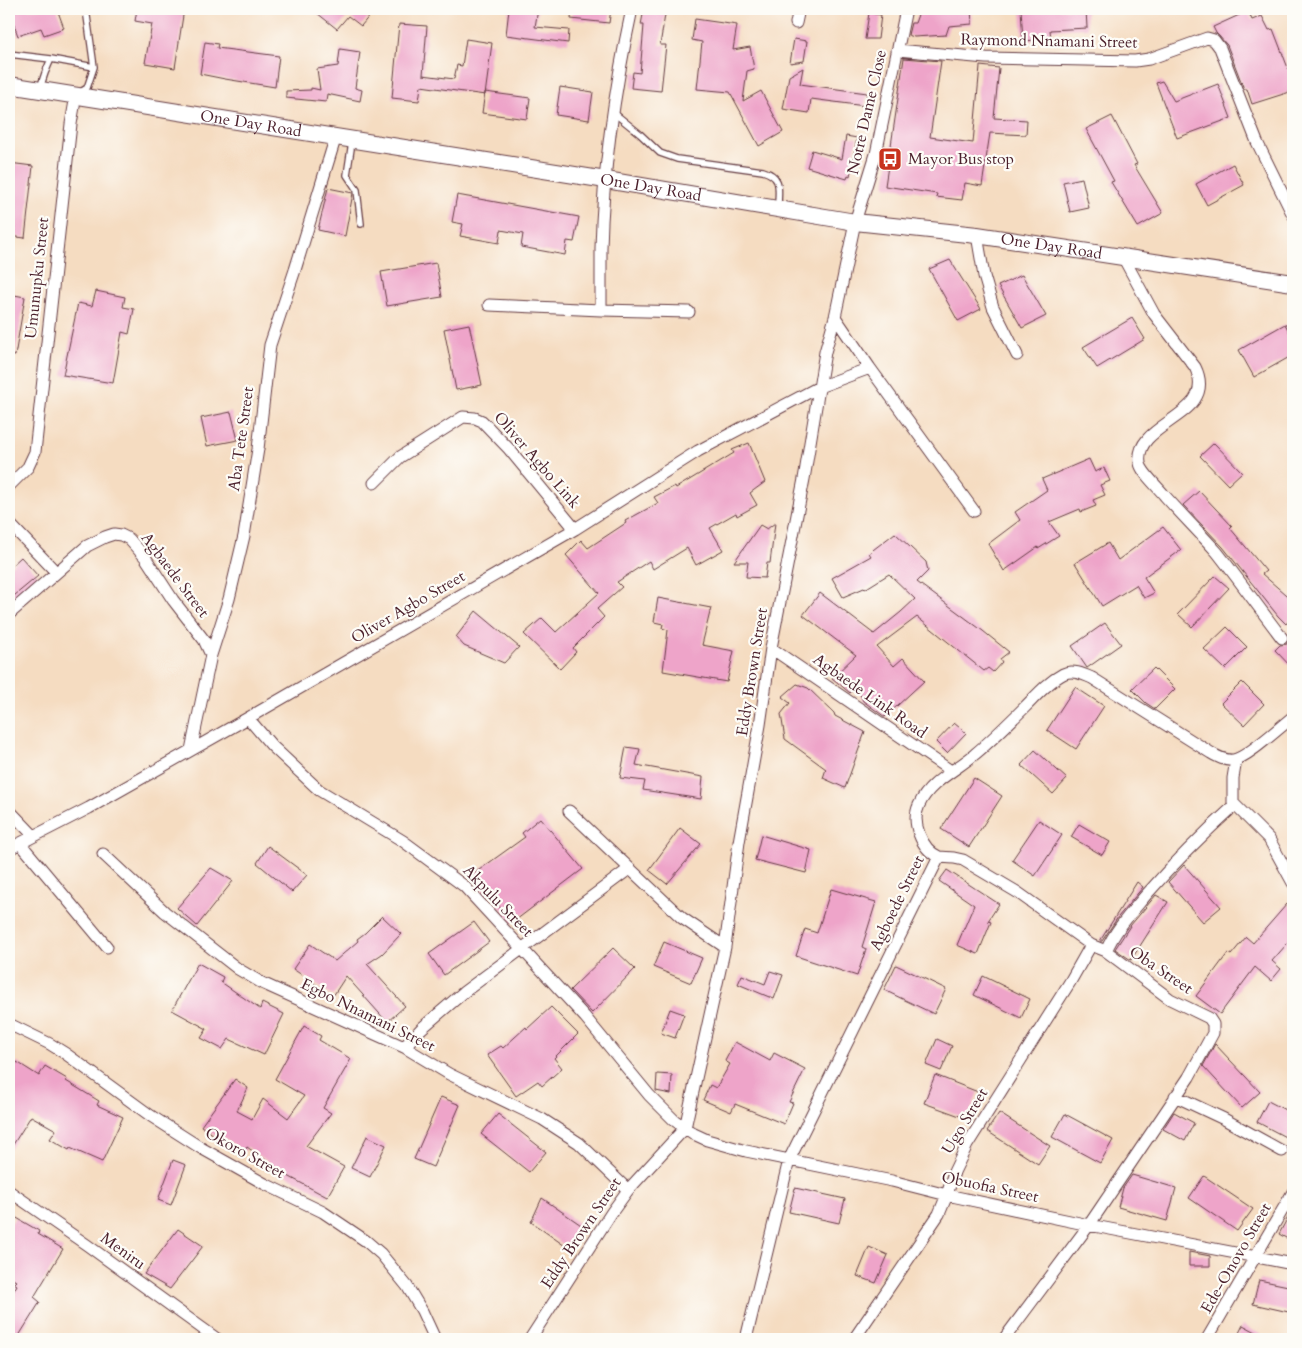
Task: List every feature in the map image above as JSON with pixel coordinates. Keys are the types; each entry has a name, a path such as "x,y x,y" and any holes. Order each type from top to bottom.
{"main road":[{"name":"One Day Road","path":"9,84 854,222 977,235 1293,283"}],"street":[{"path":"601,310 601,248 606,180 614,113 632,9"},
{"path":"796,23 799,9"},
{"name":"Notre Dame Close","path":"854,222 876,154 906,9"},
{"name":"Raymond Nnamani Street","path":"897,50 986,58 1135,61 1149,59 1207,38 1214,40 1220,48 1257,142 1293,215"},
{"name":"Umunupku Street","path":"9,486 28,467 34,452 70,133 76,95"},
{"name":"Aba Tete Street","path":"190,750 211,655 229,599 244,536 258,450 270,345 295,270 344,138"},
{"name":"Eddy Brown Street","path":"530,1339 628,1190 685,1128 725,946 739,842 760,725 771,648 804,479 825,352 835,317 854,222"},
{"path":"977,235 984,276 993,307 1017,355"},
{"path":"1123,257 1154,314 1195,367 1199,382 1198,394 1188,408 1146,439 1139,453 1140,465 1216,552 1282,638"},
{"path":"489,305 689,312"},
{"path":"835,317 974,511"},
{"name":"Oliver Agbo Street","path":"9,849 89,808 575,529 688,456 819,387 870,368"},
{"name":"Oliver Agbo Link","path":"374,483 400,457 463,417 475,418 482,422 509,449 575,529"},
{"path":"9,523 56,572"},
{"name":"Agbaede Street","path":"9,614 87,546 104,537 114,534 121,535 129,539 150,563 173,600 204,640 211,655"},
{"name":"Agbaede Link Road","path":"771,648 951,771"},
{"name":"Agboede Street","path":"746,1339 789,1160 938,857 932,853 916,826 917,811 924,797 951,771 974,755 1045,687 1070,672 1092,678 1220,758 1236,760"},
{"path":"1293,717 1248,753 1236,760 1232,789 1235,805 1269,839 1293,884"},
{"name":"Akpulu Street","path":"248,718 272,746 319,790 403,842 464,886 585,1017 649,1095 674,1120 685,1128"},
{"path":"1106,951 1125,919 1160,879 1193,843 1235,805"},
{"path":"9,810 34,836"},
{"path":"568,811 682,918 725,946"},
{"path":"20,843 107,947"},
{"name":"Egbo Nnamani Street","path":"104,854 165,912 238,968 262,983 404,1047 455,1077 550,1124 579,1143 628,1190"},
{"name":"Oba Street","path":"938,857 963,860 1017,892 1091,945 1106,951 1170,999 1209,1018 1212,1024 1213,1033 1175,1096 1089,1225 1004,1339"},
{"path":"404,1047 422,1028 464,992 629,869"},
{"name":"Ugo Street","path":"854,1339 939,1214 954,1172 967,1146 1070,982 1091,945"},
{"name":"Okoro Street","path":"9,1024 66,1054 157,1120 201,1148 253,1178 323,1212 366,1240 381,1254 407,1286 422,1311 435,1339"},
{"path":"1175,1096 1282,1151"},
{"name":"Obuofia Street","path":"685,1128 694,1134 721,1144 789,1160 1089,1225 1293,1264"},
{"name":"Meniru","path":"9,1191 217,1339"},
{"name":"Ede-Onovo Street","path":"1207,1339 1293,1192"}],"lane":[{"path":"76,95 87,88 94,67 86,9"},
{"path":"9,54 94,67"},
{"path":"40,89 51,59"},
{"path":"614,113 660,153 677,159 773,174 778,180 778,209"},
{"path":"344,138 347,175 357,190 361,224"}],"building":[{"path":"9,9 57,9 64,28 44,35 41,28 18,36 13,22 9,23"},
{"path":"137,9 184,9 175,68 145,63 152,24 135,21"},
{"path":"312,9 375,9 361,26 348,16 337,29"},
{"path":"509,9 538,9 535,27 569,30 568,43 506,35"},
{"path":"572,9 611,9 609,23 571,19"},
{"path":"644,9 666,9 660,45 666,45 661,91 631,88 633,72 640,73 644,25 641,25"},
{"path":"920,9 971,9 972,24 949,26 946,35 914,37 908,35 911,23 915,23"},
{"path":"1021,9 1086,9 1087,28 1050,30 1051,39 1023,41"},
{"path":"1248,11 1252,20 1262,16 1269,30 1273,29 1293,81 1293,91 1252,104 1247,89 1244,89 1227,45 1213,27"},
{"path":"869,13 881,15 878,39 865,39"},
{"path":"695,19 737,25 733,50 750,47 754,69 747,71 743,101 761,91 783,132 759,146 730,92 697,89 702,42 692,40"},
{"path":"399,24 427,26 423,75 454,79 457,65 462,66 466,39 492,43 485,95 421,86 419,101 392,98"},
{"path":"794,39 807,41 804,61 790,63"},
{"path":"205,42 218,44 217,48 279,56 275,87 200,74"},
{"path":"340,49 360,52 355,88 362,90 360,101 327,94 326,102 286,98 286,91 311,90 311,88 320,90 317,69 338,66"},
{"path":"904,58 941,61 930,137 973,143 980,66 999,68 994,118 1027,120 1026,135 990,133 982,186 965,183 962,200 936,197 937,194 885,186"},
{"path":"803,68 800,84 867,93 865,106 811,99 809,113 783,109 789,76"},
{"path":"1162,81 1174,101 1218,84 1231,118 1177,138 1156,83"},
{"path":"560,87 593,92 589,120 556,115"},
{"path":"485,92 530,98 527,119 482,113"},
{"path":"1112,116 1137,164 1134,165 1163,213 1138,227 1111,182 1114,181 1086,129"},
{"path":"846,136 857,138 850,176 848,175 847,179 807,167 812,150 842,159"},
{"path":"9,163 33,166 25,238 9,236"},
{"path":"1233,164 1244,185 1207,205 1196,184"},
{"path":"1082,178 1089,208 1070,212 1063,182"},
{"path":"328,188 353,193 345,236 318,230"},
{"path":"457,195 579,217 574,242 567,241 565,255 521,247 523,234 501,230 499,243 460,236 463,224 452,222"},
{"path":"950,260 981,309 958,321 929,269"},
{"path":"436,263 442,297 387,306 381,272"},
{"path":"1022,275 1046,316 1022,328 998,286"},
{"path":"96,291 125,297 123,307 134,309 129,334 122,332 113,383 63,375 78,303 92,306"},
{"path":"9,294 25,297 15,356 9,355"},
{"path":"1132,318 1145,339 1097,368 1083,347"},
{"path":"469,324 482,385 456,390 444,329"},
{"path":"1285,324 1293,339 1293,355 1254,377 1239,350"},
{"path":"231,412 238,440 207,446 201,418"},
{"path":"749,443 765,482 750,493 757,505 737,516 736,513 710,528 723,550 696,565 687,548 653,569 649,561 617,582 622,587 597,609 604,617 573,648 576,652 560,669 524,634 542,618 556,632 599,593 566,555 581,540 588,548 626,523 625,521 658,503 654,497 675,486 676,488 734,453 732,450"},
{"path":"1214,443 1242,472 1228,485 1200,456"},
{"path":"1089,459 1095,472 1104,468 1110,481 1100,485 1105,495 1093,500 1096,506 1081,512 1080,509 1049,522 1059,536 1038,549 1038,547 1004,571 988,544 1020,520 1015,512 1047,490 1042,479"},
{"path":"1199,491 1232,526 1230,528 1266,571 1262,574 1293,601 1293,616 1286,624 1223,547 1183,505"},
{"path":"775,523 770,563 767,563 765,578 746,577 748,562 734,562 760,525 767,529"},
{"path":"1163,527 1181,550 1144,577 1154,593 1144,598 1136,585 1102,606 1075,563 1108,543 1118,560"},
{"path":"895,533 926,562 928,571 917,582 1009,652 1000,659 1002,662 993,672 988,668 984,671 917,617 877,647 894,666 903,658 924,681 885,717 863,701 857,686 850,693 832,678 856,655 803,615 820,593 874,634 901,612 915,599 889,574 865,589 843,597 832,578 871,556 869,553"},
{"path":"21,557 38,576 9,600 9,568"},
{"path":"1215,576 1229,588 1192,627 1178,614"},
{"path":"658,598 711,608 702,645 734,651 727,682 663,671 668,630 662,628 663,624 654,622"},
{"path":"476,611 519,647 504,663 464,646 456,637"},
{"path":"1105,623 1121,644 1087,668 1072,646"},
{"path":"1227,627 1247,647 1225,669 1204,649"},
{"path":"1293,633 1293,669 1275,650 1280,645 1287,644 1289,636"},
{"path":"1154,668 1175,689 1155,709 1132,689"},
{"path":"1242,682 1264,704 1244,725 1221,703"},
{"path":"797,684 808,688 835,716 865,732 845,788 823,778 826,769 785,739 781,714 790,703 782,697"},
{"path":"1075,687 1104,706 1076,749 1047,730"},
{"path":"954,723 966,733 947,753 936,742"},
{"path":"626,747 640,749 636,765 703,777 701,799 643,790 645,781 620,778"},
{"path":"1035,750 1067,779 1053,794 1021,765"},
{"path":"974,778 1002,796 969,847 941,829"},
{"path":"540,818 583,869 512,923 489,893 486,895 472,875 525,837 522,833"},
{"path":"1039,820 1062,835 1035,876 1012,860"},
{"path":"1079,824 1110,842 1102,855 1071,837"},
{"path":"680,828 701,844 667,884 649,870"},
{"path":"761,835 811,850 806,873 755,860"},
{"path":"268,846 307,875 292,892 257,863"},
{"path":"1184,865 1221,907 1203,922 1168,882"},
{"path":"211,868 233,881 197,926 177,908"},
{"path":"947,870 999,904 988,921 991,922 978,954 957,945 974,905 939,881"},
{"path":"1137,882 1143,887 1118,917 1102,941 1100,941"},
{"path":"831,889 876,902 862,947 866,949 857,976 796,956 805,929 817,933"},
{"path":"1156,895 1168,902 1131,960 1115,949 1130,926"},
{"path":"1287,904 1293,909 1293,937 1272,961 1281,969 1271,981 1255,967 1220,1014 1196,996 1228,953 1231,955 1246,937 1253,943"},
{"path":"382,916 401,934 382,954 367,964 405,1006 387,1022 346,976 333,996 293,969 310,944 335,961"},
{"path":"474,922 489,942 444,975 429,954"},
{"path":"664,942 702,958 691,983 653,967"},
{"path":"613,948 635,969 592,1013 570,990"},
{"path":"198,963 223,977 221,982 260,1009 262,1003 284,1014 264,1055 229,1039 222,1049 201,1038 207,1029 172,1010"},
{"path":"896,965 946,989 934,1014 884,990"},
{"path":"770,971 783,975 774,999 738,984 742,975 765,984"},
{"path":"983,976 1030,999 1021,1018 974,995"},
{"path":"551,1007 578,1034 554,1058 562,1068 542,1086 538,1081 516,1096 487,1055 501,1046 503,1048"},
{"path":"670,1009 684,1014 675,1038 661,1033"},
{"path":"304,1026 321,1036 319,1040 351,1059 323,1108 331,1113 306,1146 344,1167 327,1197 288,1176 247,1147 244,1152 219,1134 217,1137 201,1126 235,1079 248,1088 237,1111 252,1119 263,1099 288,1118 304,1096 275,1079"},
{"path":"937,1039 952,1046 941,1071 926,1065"},
{"path":"735,1042 770,1061 774,1053 805,1069 789,1102 793,1103 784,1124 735,1104 731,1112 703,1100 710,1085 716,1088 730,1064 725,1061"},
{"path":"1215,1044 1260,1092 1242,1108 1203,1066"},
{"path":"17,1062 39,1076 45,1066 99,1101 97,1105 123,1117 102,1162 70,1148 69,1150 50,1139 56,1130 31,1116 9,1151 9,1075"},
{"path":"657,1074 672,1075 671,1094 656,1091"},
{"path":"935,1075 978,1092 968,1119 924,1103"},
{"path":"441,1097 460,1105 433,1167 414,1159"},
{"path":"1268,1101 1293,1114 1293,1141 1257,1122"},
{"path":"1174,1112 1194,1123 1185,1141 1163,1129"},
{"path":"999,1113 1050,1146 1038,1164 987,1131"},
{"path":"498,1114 546,1152 529,1172 481,1134"},
{"path":"1065,1114 1113,1140 1100,1163 1052,1137"},
{"path":"367,1136 386,1145 370,1177 351,1168"},
{"path":"173,1160 186,1165 171,1205 158,1200"},
{"path":"1132,1175 1176,1188 1167,1221 1118,1207 1123,1188"},
{"path":"1204,1176 1253,1209 1237,1231 1189,1198"},
{"path":"795,1188 845,1199 839,1223 789,1212"},
{"path":"542,1198 584,1227 568,1248 531,1222"},
{"path":"1293,1208 1293,1242 1279,1234"},
{"path":"15,1217 39,1231 38,1234 63,1249 34,1297 40,1302 17,1339 9,1339 9,1299 17,1285 14,1283 16,1281 9,1277 9,1227"},
{"path":"178,1229 203,1246 170,1289 144,1274"},
{"path":"869,1247 888,1255 876,1283 857,1276"},
{"path":"1189,1252 1210,1256 1210,1266 1189,1266"},
{"path":"1259,1280 1293,1287 1293,1313 1253,1304"},
{"path":"1243,1325 1269,1339 1236,1339"}],"place":[{"name":"Mayor Bus stop","path":"890,159"}]}
